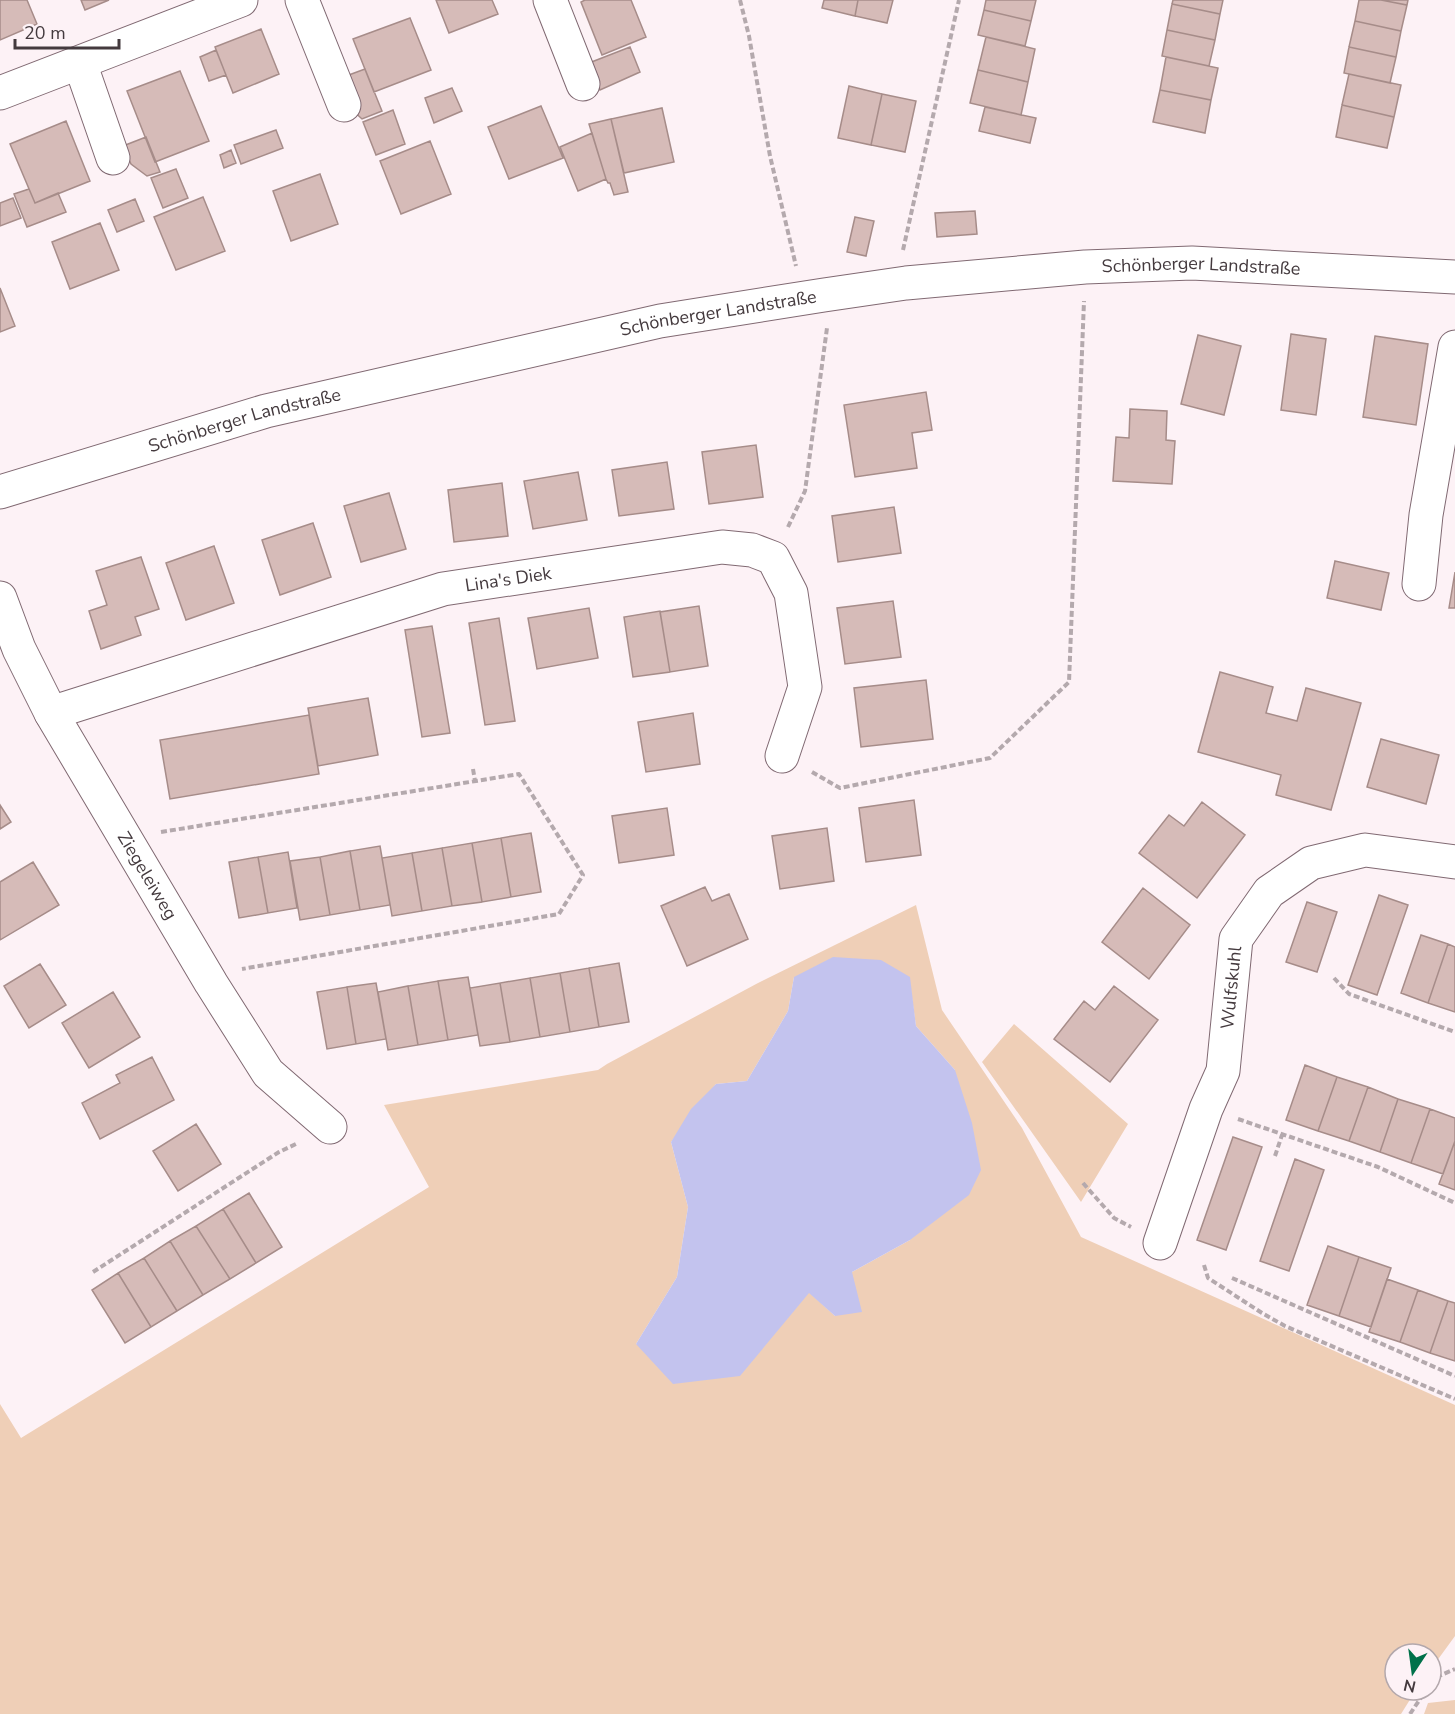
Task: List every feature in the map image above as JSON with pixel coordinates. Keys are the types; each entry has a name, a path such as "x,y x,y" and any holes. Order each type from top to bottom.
{"street":[{"path":"0,93 241,0"},
{"path":"302,0 344,105"},
{"path":"550,0 584,84"},
{"path":"80,63 113,158"},
{"name":"Schönberger Landstraße","path":"0,492 266,411 660,321 814,296 906,283 1085,267 1192,263 1455,277"},
{"path":"1419,584 1426,514 1455,347"},
{"name":"Lina's Diek","path":"51,714 443,589 722,547 752,550 773,558"},
{"path":"773,558 791,592 805,687 783,756"},
{"name":"Ziegeleiweg","path":"0,598 19,650 51,714 211,983 268,1073 330,1127"},
{"name":"Wulfskuhl","path":"1160,1244 1206,1109 1223,1071 1236,939 1269,892 1311,863 1365,850 1455,862"}],"path":[{"path":"740,0 749,36 770,156 814,296 827,329 806,491 773,558"},
{"path":"906,283 903,251 959,0"},
{"path":"783,756 840,788 990,758 1069,681 1085,267"},
{"path":"473,769 475,781"},
{"path":"131,847 163,831 519,774 583,875 559,914 243,969 211,983"},
{"path":"1334,978 1349,994 1455,1032"},
{"path":"1206,1109 1378,1167 1455,1203"},
{"path":"93,1272 279,1152 330,1127"},
{"path":"1275,1156 1282,1135"},
{"path":"1083,1183 1114,1218 1160,1244"},
{"path":"1204,1265 1208,1278 1286,1326 1455,1400"},
{"path":"1232,1278 1455,1376"}],"shaded area":[{"path":"916,905 942,1010 1022,1128 1081,1237 1455,1405 1455,1636 1443,1652 1443,1642 1383,1642 1383,1702 1408,1702 1401,1714 0,1714 0,1404 21,1438 429,1187 384,1105 598,1070 758,983","holes":["794,977 909,977 916,1026 955,1070 910,1240 852,1272 835,1316 809,1292 739,1376 636,1344 677,1277 688,1207 671,1142 716,1084 747,1081 788,1011"]},
{"path":"1014,1024 1128,1124 1081,1202 982,1062"},
{"path":"1455,1700 1455,1714 1424,1714 1428,1703"}],"water":[{"path":"833,957 881,960 910,977 916,1026 955,1070 972,1123 981,1170 969,1195 910,1240 852,1272 862,1312 835,1316 809,1293 740,1376 673,1384 636,1344 677,1277 688,1207 671,1142 691,1109 716,1084 747,1081 788,1011 794,977"}],"building":[{"path":"0,0 27,0 37,24 0,40"},
{"path":"81,0 109,0 85,10"},
{"path":"436,0 492,0 498,14 449,33"},
{"path":"585,0 631,0 646,37 602,55 581,2"},
{"path":"824,0 858,0 855,16 822,8"},
{"path":"858,0 893,0 887,23 855,16"},
{"path":"986,0 1036,0 1031,21 984,10"},
{"path":"1173,0 1223,0 1220,14 1172,4"},
{"path":"1359,0 1381,0 1407,5 1401,31 1355,21"},
{"path":"1381,0 1408,0 1407,5"},
{"path":"1172,4 1220,14 1215,40 1167,30"},
{"path":"984,10 1031,21 1025,46 978,35"},
{"path":"410,18 431,70 374,92 353,39"},
{"path":"1355,21 1401,31 1396,57 1349,47"},
{"path":"261,29 279,74 233,93 215,47"},
{"path":"1167,30 1215,40 1209,66 1162,56"},
{"path":"986,37 1035,49 1028,82 978,70"},
{"path":"630,47 640,72 600,90 589,63"},
{"path":"1349,47 1396,57 1390,83 1344,73"},
{"path":"216,50 226,75 209,81 200,57"},
{"path":"1166,57 1218,68 1211,100 1160,90"},
{"path":"365,69 382,111 362,119 348,106 338,79"},
{"path":"978,70 1028,82 1021,115 970,103"},
{"path":"180,71 209,141 155,162 127,91"},
{"path":"1349,74 1401,85 1394,117 1342,105"},
{"path":"849,86 882,94 871,145 838,138"},
{"path":"452,88 462,111 434,123 425,98"},
{"path":"1160,90 1211,100 1205,133 1153,122"},
{"path":"882,94 916,101 905,152 871,145"},
{"path":"1342,105 1394,117 1387,148 1336,137"},
{"path":"541,106 563,158 509,179 488,127"},
{"path":"985,107 1036,118 1030,143 979,131"},
{"path":"662,108 674,162 624,173 611,119"},
{"path":"393,110 405,144 376,155 363,122"},
{"path":"611,119 628,192 614,195 606,179 589,124"},
{"path":"66,121 90,181 35,203 10,144"},
{"path":"276,130 283,148 241,164 234,145"},
{"path":"592,133 606,179 578,191 560,147"},
{"path":"146,137 160,172 147,176 131,164 123,146"},
{"path":"430,141 451,194 401,214 380,161"},
{"path":"231,150 236,163 224,168 220,155"},
{"path":"176,169 188,198 163,208 151,178"},
{"path":"320,174 338,224 291,241 273,191"},
{"path":"29,189 35,203 58,193 66,212 27,227 14,194"},
{"path":"203,197 225,251 176,270 154,217"},
{"path":"13,198 21,218 0,226 0,203"},
{"path":"135,199 144,221 117,232 108,210"},
{"path":"975,211 977,234 937,237 935,213"},
{"path":"855,217 874,221 866,256 847,252"},
{"path":"100,223 119,270 70,289 52,242"},
{"path":"0,288 15,326 0,332"},
{"path":"1291,334 1326,339 1316,415 1281,410"},
{"path":"1198,335 1241,346 1224,415 1181,404"},
{"path":"1375,336 1428,344 1416,425 1363,417"},
{"path":"926,392 932,430 912,433 917,468 855,477 844,405"},
{"path":"1130,409 1167,411 1166,440 1175,441 1172,484 1113,481 1116,437 1129,438"},
{"path":"756,445 763,497 709,504 702,452"},
{"path":"667,462 674,509 619,516 612,470"},
{"path":"578,472 587,520 533,529 524,481"},
{"path":"502,483 508,536 454,542 448,490"},
{"path":"389,493 406,549 361,562 344,506"},
{"path":"894,507 901,553 838,562 832,516"},
{"path":"313,523 331,577 280,595 262,540"},
{"path":"214,546 234,603 186,620 166,563"},
{"path":"141,557 159,609 135,617 141,635 101,649 89,611 107,605 96,571"},
{"path":"1335,561 1389,573 1381,610 1327,598"},
{"path":"1455,572 1455,608 1449,608"},
{"path":"893,601 901,657 845,664 837,608"},
{"path":"699,606 708,666 670,672 660,612"},
{"path":"589,608 598,658 537,669 528,618"},
{"path":"660,611 670,672 633,677 624,617"},
{"path":"499,618 515,721 485,725 469,623"},
{"path":"432,626 450,733 422,737 405,630"},
{"path":"1220,672 1273,687 1266,713 1297,721 1306,688 1361,703 1331,810 1276,795 1281,775 1198,752"},
{"path":"926,680 933,739 861,747 854,688"},
{"path":"368,698 378,755 318,766 308,708"},
{"path":"693,713 700,764 646,772 638,722"},
{"path":"309,715 319,774 170,799 160,740"},
{"path":"1381,739 1439,755 1426,804 1367,787"},
{"path":"914,800 921,855 866,862 859,808"},
{"path":"1202,802 1245,835 1197,898 1139,853 1169,815 1184,826"},
{"path":"0,805 11,822 0,829"},
{"path":"667,808 674,855 619,863 612,816"},
{"path":"827,828 834,881 780,889 772,836"},
{"path":"531,833 541,892 511,897 501,838"},
{"path":"501,838 511,897 482,902 472,843"},
{"path":"472,843 482,902 452,906 442,848"},
{"path":"380,846 390,905 360,910 350,851"},
{"path":"442,848 452,906 422,911 412,853"},
{"path":"350,851 360,910 330,915 320,857"},
{"path":"288,852 297,908 268,913 258,857"},
{"path":"412,853 422,911 392,916 382,858"},
{"path":"258,857 268,913 239,918 229,862"},
{"path":"320,857 330,915 300,920 290,861"},
{"path":"33,862 59,905 0,940 0,882"},
{"path":"705,887 712,901 729,894 748,939 687,966 661,906"},
{"path":"1143,888 1190,925 1149,979 1102,942"},
{"path":"1379,895 1408,905 1377,995 1348,985"},
{"path":"1307,902 1337,912 1317,972 1286,962"},
{"path":"1421,935 1448,944 1428,1003 1401,993"},
{"path":"1448,944 1455,947 1455,1012 1428,1003"},
{"path":"619,963 629,1022 599,1027 589,968"},
{"path":"40,964 66,1005 29,1028 4,986"},
{"path":"589,968 599,1027 570,1032 560,973"},
{"path":"560,973 570,1032 540,1037 530,978"},
{"path":"468,977 478,1035 448,1040 438,981"},
{"path":"530,978 540,1037 510,1042 500,983"},
{"path":"438,981 448,1040 418,1045 408,986"},
{"path":"376,983 386,1039 356,1044 347,987"},
{"path":"500,983 510,1042 480,1046 470,988"},
{"path":"408,986 418,1045 388,1050 378,992"},
{"path":"1114,986 1158,1020 1110,1082 1054,1039 1084,1001 1095,1010"},
{"path":"347,987 356,1044 327,1049 317,992"},
{"path":"113,992 140,1037 89,1068 62,1023"},
{"path":"152,1057 174,1100 100,1139 82,1103 120,1083 116,1075"},
{"path":"1305,1065 1337,1077 1318,1131 1286,1120"},
{"path":"1337,1077 1368,1087 1349,1141 1318,1131"},
{"path":"1368,1087 1398,1099 1380,1152 1349,1141"},
{"path":"1398,1099 1430,1109 1411,1163 1380,1152"},
{"path":"1430,1109 1455,1118 1455,1141 1443,1174 1411,1163"},
{"path":"196,1124 221,1164 178,1191 153,1151"},
{"path":"1233,1137 1262,1147 1226,1250 1197,1240"},
{"path":"1455,1141 1455,1190 1439,1184"},
{"path":"1295,1159 1324,1170 1289,1271 1260,1261"},
{"path":"249,1193 282,1247 256,1263 223,1209"},
{"path":"223,1209 256,1263 230,1279 196,1226"},
{"path":"196,1226 230,1279 203,1295 170,1241"},
{"path":"170,1241 203,1295 177,1311 144,1258"},
{"path":"1328,1246 1359,1257 1339,1316 1307,1305"},
{"path":"1359,1257 1391,1268 1371,1327 1339,1316"},
{"path":"144,1258 177,1311 151,1327 118,1273"},
{"path":"118,1273 151,1327 125,1343 92,1290"},
{"path":"1387,1279 1418,1290 1400,1342 1369,1332"},
{"path":"1418,1290 1448,1301 1430,1353 1400,1342"},
{"path":"1448,1301 1455,1303 1455,1361 1430,1353"}]}
